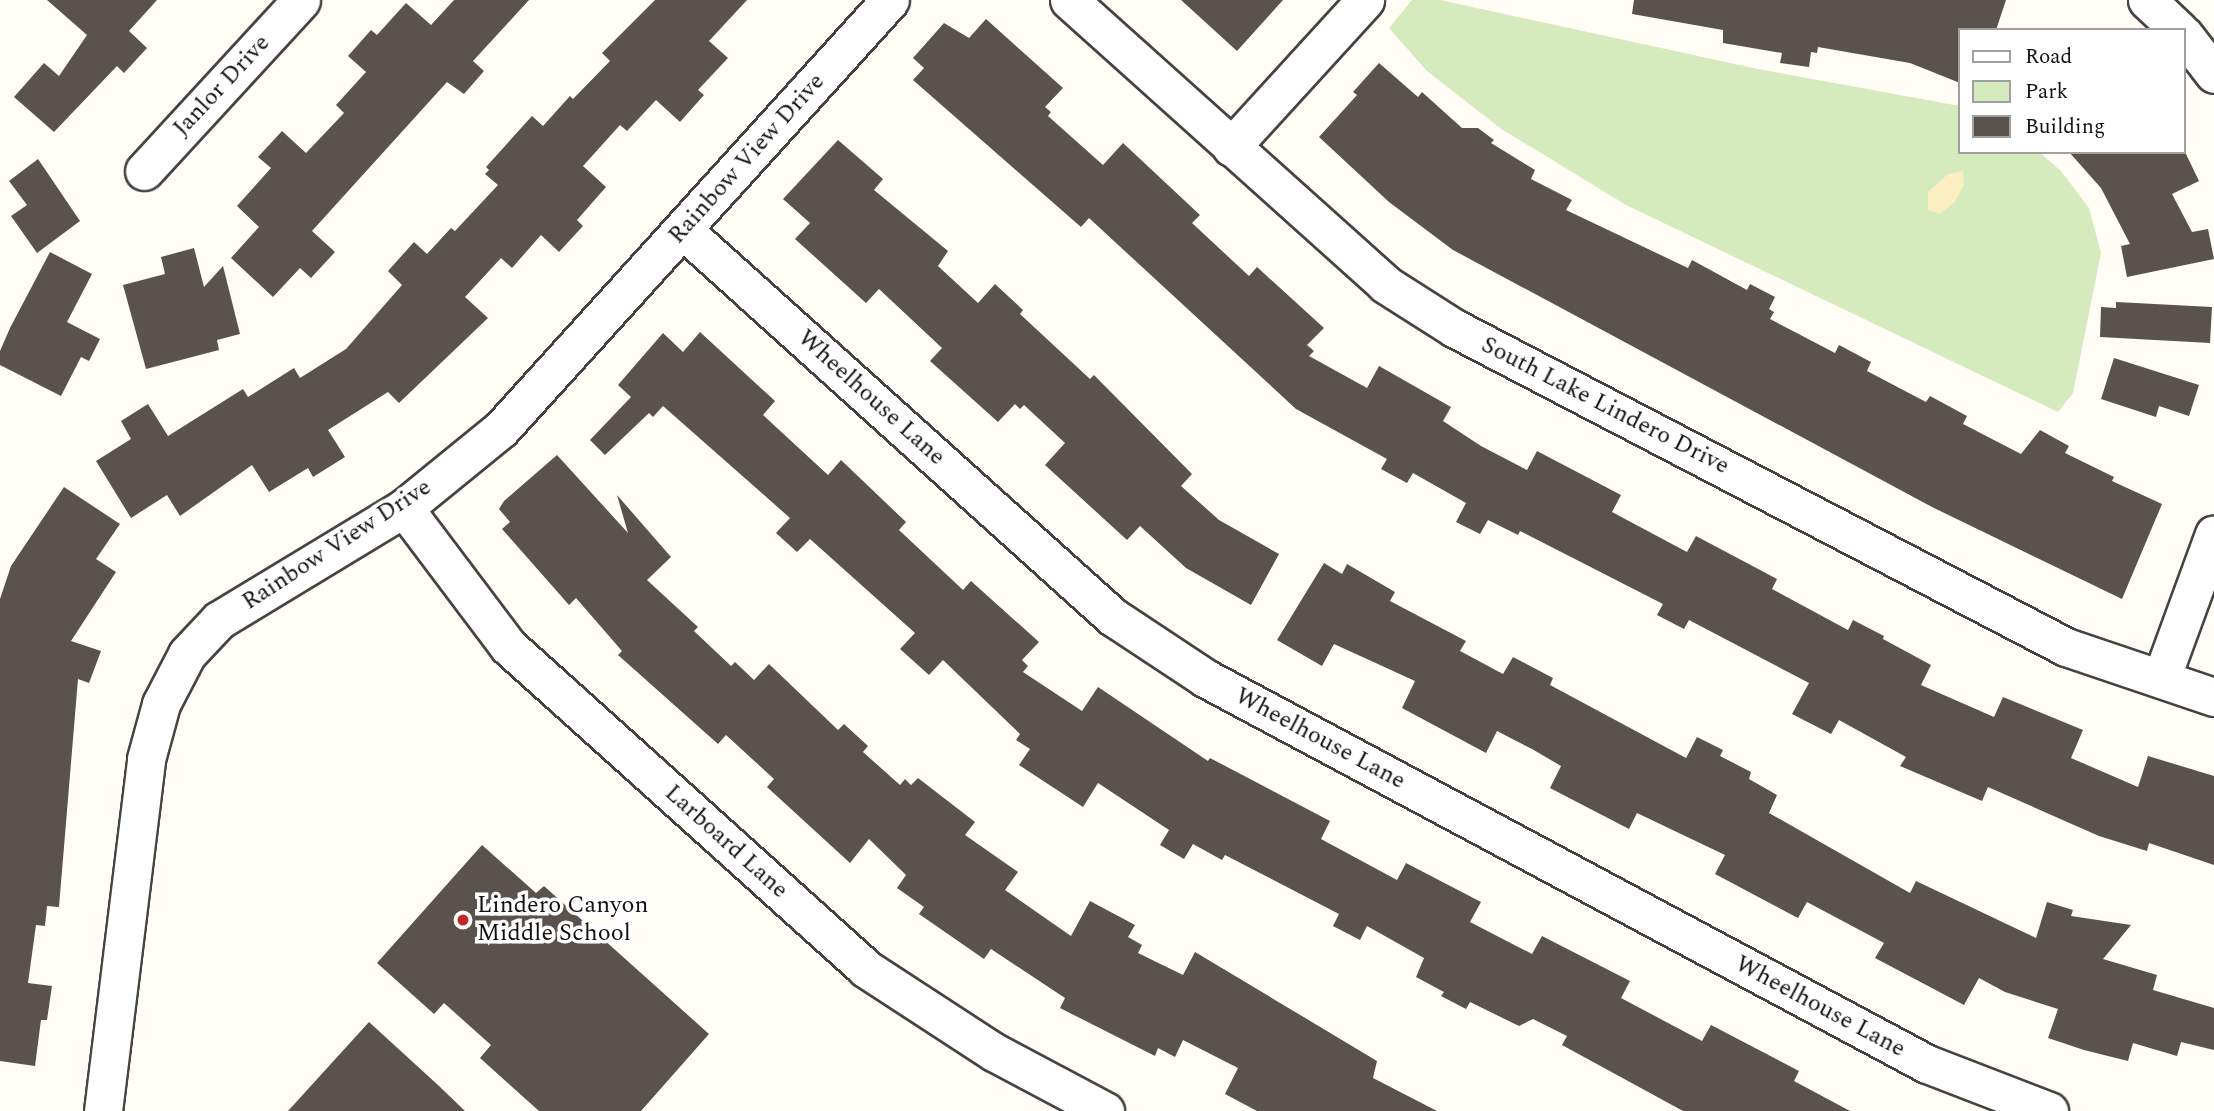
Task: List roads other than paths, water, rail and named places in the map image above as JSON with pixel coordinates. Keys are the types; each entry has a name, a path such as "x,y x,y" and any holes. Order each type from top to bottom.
{"street":[{"name":"Janlor Drive","path":"144,171 301,0"},
{"name":"Rainbow View Drive","path":"103,1111 146,759 161,704 187,654 219,620 404,508 501,429 890,0"},
{"name":"South Lake Lindero Drive","path":"1069,0 1385,284 1454,328 2066,647 2214,697"},
{"path":"1231,147 1365,0"},
{"path":"2147,0 2177,28"},
{"path":"2186,38 2214,74"},
{"name":"Wheelhouse Lane","path":"683,230 1113,617 1205,678 1927,1064 2049,1111"},
{"name":"Larboard Lane","path":"404,508 508,646 865,968 994,1052 1105,1111"},
{"path":"2161,679 2214,534"}],"place":[{"name":"Lindero Canyon Middle School","path":"463,920"}]}
